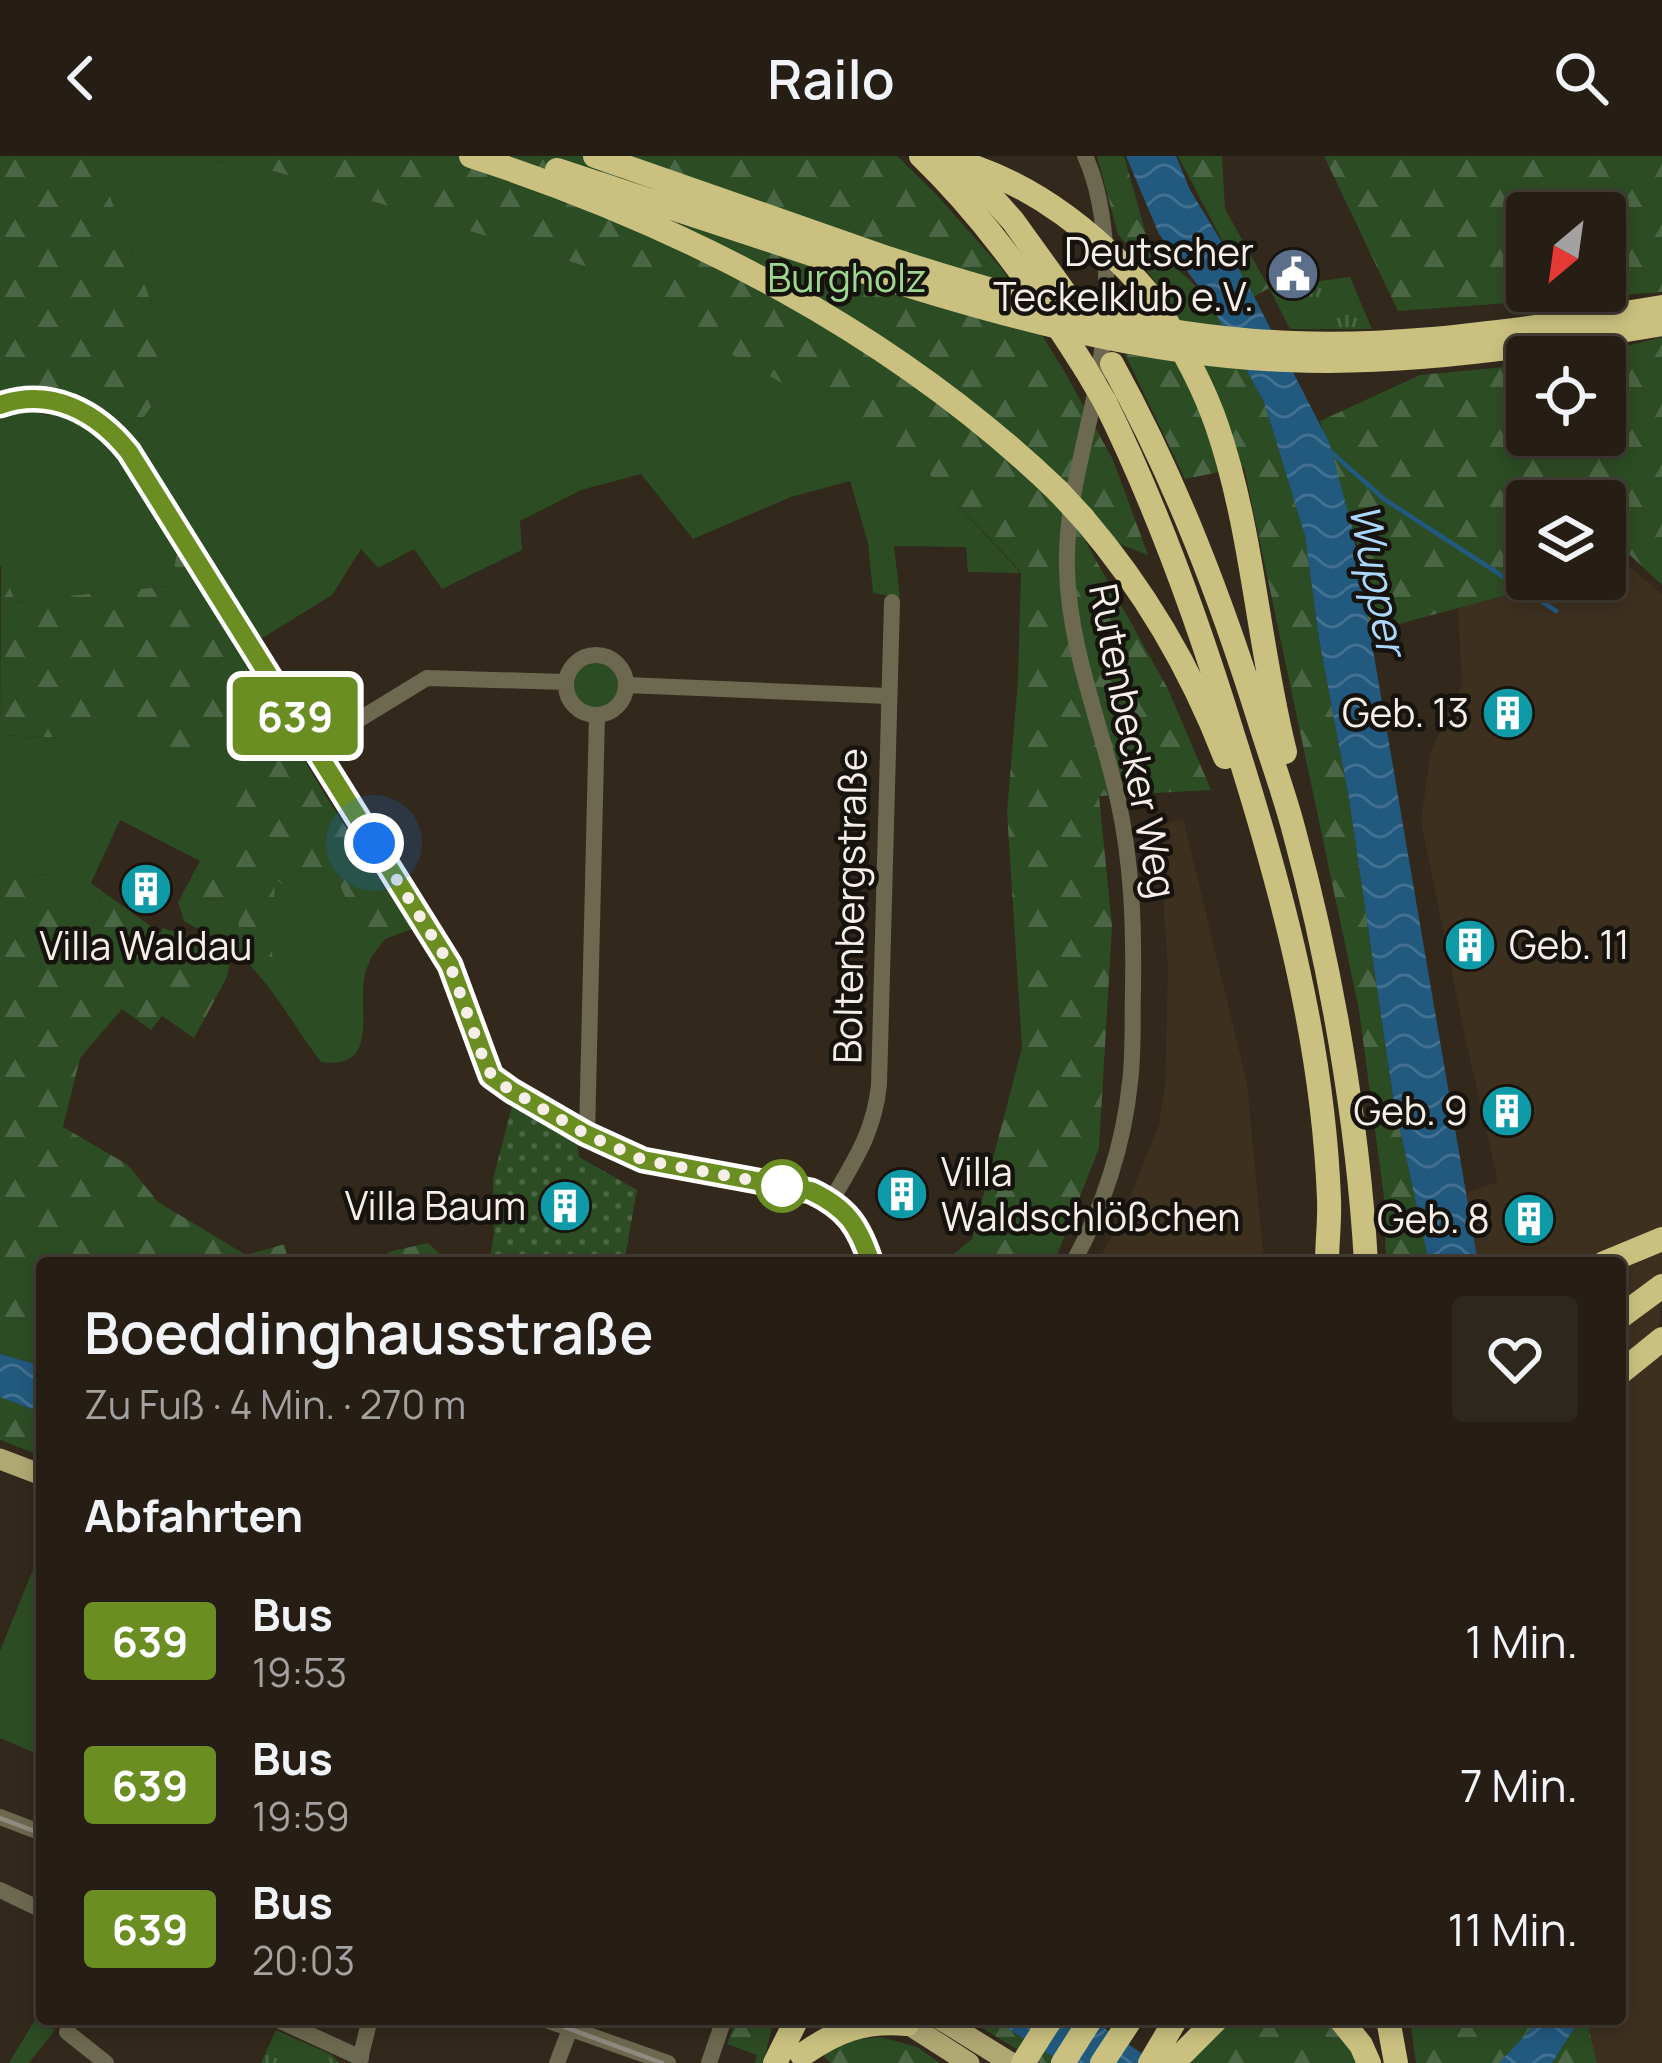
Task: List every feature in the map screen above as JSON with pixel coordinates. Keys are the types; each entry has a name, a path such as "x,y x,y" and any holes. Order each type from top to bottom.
{"highway":[{"path":"471,156 649,224 785,292 880,348 998,434 1083,518 1131,578 1179,654 1208,712 1262,868 1292,985 1313,1106 1327,1257"},
{"path":"515,156 887,268 1074,331 1221,356 1289,361 1443,356 1662,307"},
{"path":"595,156 887,268"},
{"path":"921,156 978,217 1034,289 1105,402 1158,518 1214,674 1299,968 1322,1108 1330,1203 1327,1257"},
{"path":"935,156 1021,187 1093,235 1155,302 1191,365 1217,426 1251,563 1277,721 1298,799 1294,831"},
{"path":"955,156 1013,221 1090,327 1158,452 1207,567 1294,831 1349,1103 1365,1257"},
{"path":"1559,333 1662,324"},
{"path":"1618,1257 1662,1239"},
{"path":"1626,1313 1662,1286"},
{"path":"1626,1368 1662,1339"},
{"path":"774,2063 781,2025"},
{"path":"774,2063 794,2025"},
{"path":"799,2059 816,2025"},
{"path":"799,2059 841,2030 857,2025"},
{"path":"1017,2056 1043,2025"},
{"path":"1063,2063 1087,2025"},
{"path":"1102,2063 1127,2025"},
{"path":"1150,2063 1206,2025"},
{"path":"1345,2025 1369,2063"},
{"path":"1393,2025 1397,2063"}],"main road":[{"path":"0,1459 36,1473"},
{"path":"909,2025 969,2063"},
{"path":"952,2025 1017,2056"}],"street":[{"name":"Rutenbecker Weg","path":"1076,1257 1096,1216 1131,1080 1134,921 1119,803 1080,665 1066,567 1075,482 1099,372 1104,313 1102,223 1085,156"},
{"path":"0,405 20,399 52,400 87,413 116,435 129,452 450,965 491,1076 586,1134 647,1162 811,1191 831,1201 859,1230 869,1257"},
{"name":"Boltenbergstraße","path":"831,1201 869,1133 878,1097 892,602"},
{"path":"602,655 620,665 627,685 614,709 597,715 574,706 566,682 582,658 602,655"},
{"path":"314,747 427,678 566,682"},
{"path":"627,685 888,696"},
{"path":"586,1134 597,715"},
{"path":"0,1817 36,1831"},
{"path":"0,1890 36,1907"},
{"path":"288,2025 360,2060 369,2025"},
{"path":"559,2025 668,2063"},
{"path":"709,2063 722,2025"},
{"path":"557,2063 570,2029"},
{"path":"67,2032 106,2063"}],"shaded area":[{"path":"1626,564 1662,594 1662,1288 1658,1340 1662,1351 1662,2063 1597,2063 1588,2025 1626,2025 1626,1257 1477,1257 1465,1193 1498,1182 1421,821 1430,754 1462,684 1458,608 1506,595 1506,600 1626,600"},
{"path":"1183,818 1247,1083 1263,1257 1100,1257 1159,1124 1165,1088 1168,969 1158,826"}],"green space":[{"path":"0,156 94,156 178,370 140,422 95,446 42,411 0,415"},
{"path":"94,156 177,156 251,164 648,285 638,301 914,458 1021,573 968,572 966,547 894,546 900,598 873,593 868,543 850,481 791,497 693,539 641,474 581,490 520,521 522,550 442,589 414,549 378,568 361,549 332,595 256,642 244,658 179,548 171,586 15,601 0,565 0,420 13,413 38,412 95,446 140,422 178,370"},
{"name":"Burgholz","path":"177,156 897,156 1002,269 1113,460 1148,555 1078,528 1168,689 1211,790 1099,796 1112,926 1099,1148 1056,1257 950,1257 972,1239 1022,1048 1007,812 1021,572 914,458 637,301 647,285 251,164"},
{"path":"1097,156 1124,156 1148,241 1206,296 1264,402 1305,536 1393,1097 1428,1257 1386,1257 1384,1197 1359,1010 1244,467 1185,479 1125,354 1202,365 1165,294 1118,234"},
{"path":"1178,156 1222,156 1225,209 1269,288 1252,298"},
{"path":"1324,156 1662,156 1662,292 1626,295 1626,192 1506,192 1506,303 1398,311"},
{"path":"1350,277 1372,329 1290,329 1269,288"},
{"path":"1662,337 1662,585 1626,551 1626,480 1506,480 1506,595 1369,632 1358,548 1320,421 1420,375 1506,367 1506,456 1626,456 1626,346"},
{"path":"178,547 327,798 412,929 385,939 372,956 336,877 309,909 275,878 272,962 237,953 240,899 195,900 201,862 237,840 228,808 246,781 225,717 181,755 139,729 127,699 66,738 0,735 1,565 15,601 171,586"},
{"path":"597,661 614,668 621,685 614,702 597,709 580,702 573,685 580,668"},
{"path":"127,698 225,716 247,781 238,840 201,862 196,900 240,899 271,962 275,877 336,877 372,956 363,989 362,1035 352,1057 321,1062 247,962 184,921 178,902 200,861 120,820 91,883 101,900 93,930 63,908 48,874 10,879 0,874 0,735 66,738"},
{"path":"0,874 10,879 49,874 63,908 93,929 101,900 91,883 160,933 169,953 199,984 220,990 194,1038 162,1016 151,1030 122,1009 80,1058 63,1127 128,1165 158,1202 246,1255 285,1244 287,1257 36,1257 36,1364 0,1354"},
{"path":"163,928 204,941 230,962 220,990 199,985 169,953 160,933"},
{"path":"512,1106 577,1141 579,1157 637,1190 625,1257 490,1257 493,1179"},
{"path":"428,1243 443,1257 387,1257 388,1252"},
{"path":"0,1397 36,1411 36,1454 0,1440"},
{"path":"36,1562 36,1753 0,1738 0,1651"},
{"path":"36,2019 36,2025 55,2030 29,2063 9,2063"},
{"path":"735,2025 772,2025 763,2063 755,2063 757,2055 727,2044"},
{"path":"977,2025 1002,2025 1063,2063 1040,2063"},
{"path":"1225,2025 1332,2025 1359,2063 1191,2063 1208,2037"},
{"path":"1411,2025 1534,2025 1499,2063 1416,2063"},
{"path":"1576,2025 1588,2025 1597,2063 1552,2063"},
{"path":"276,2030 332,2055 339,2063 261,2063"},
{"path":"881,2037 917,2047 940,2063 831,2063 822,2055 840,2041"}],"water":[{"path":"1126,156 1176,156 1190,190 1248,285 1329,442 1352,527 1477,1257 1428,1257 1393,1097 1305,536 1264,402 1206,296 1159,234"},
{"path":"0,1354 36,1364 36,1411 0,1397"},
{"path":"1002,2025 1100,2025 1156,2063 1063,2063"},
{"path":"1534,2025 1576,2025 1552,2063 1499,2063"}],"waterway":[{"name":"Wupper","path":"1331,452 1384,499 1556,611"}],"railway":[{"path":"0,1818 36,1832"},
{"path":"559,2025 662,2063"}],"bus line":[{"name":"639","path":"0,405 20,399 70,405 103,424 129,452 450,965 491,1076 586,1134 643,1160 811,1191 845,1213 859,1230 869,1257"}],"place":[{"name":"Deutscher Teckelklub e.V.","path":"1293,274"},
{"name":"Geb. 13","path":"1508,713"},
{"name":"Villa Waldau","path":"146,889"},
{"name":"Geb. 11","path":"1470,945"},
{"name":"Geb. 9","path":"1507,1111"},
{"name":"Villa Waldschlößchen","path":"902,1194"},
{"name":"Villa Baum","path":"565,1206"},
{"name":"Geb. 8","path":"1529,1219"}],"route":[{"path":"374,843 450,965 487,1069 498,1082 586,1134 643,1160 782,1186"}]}
